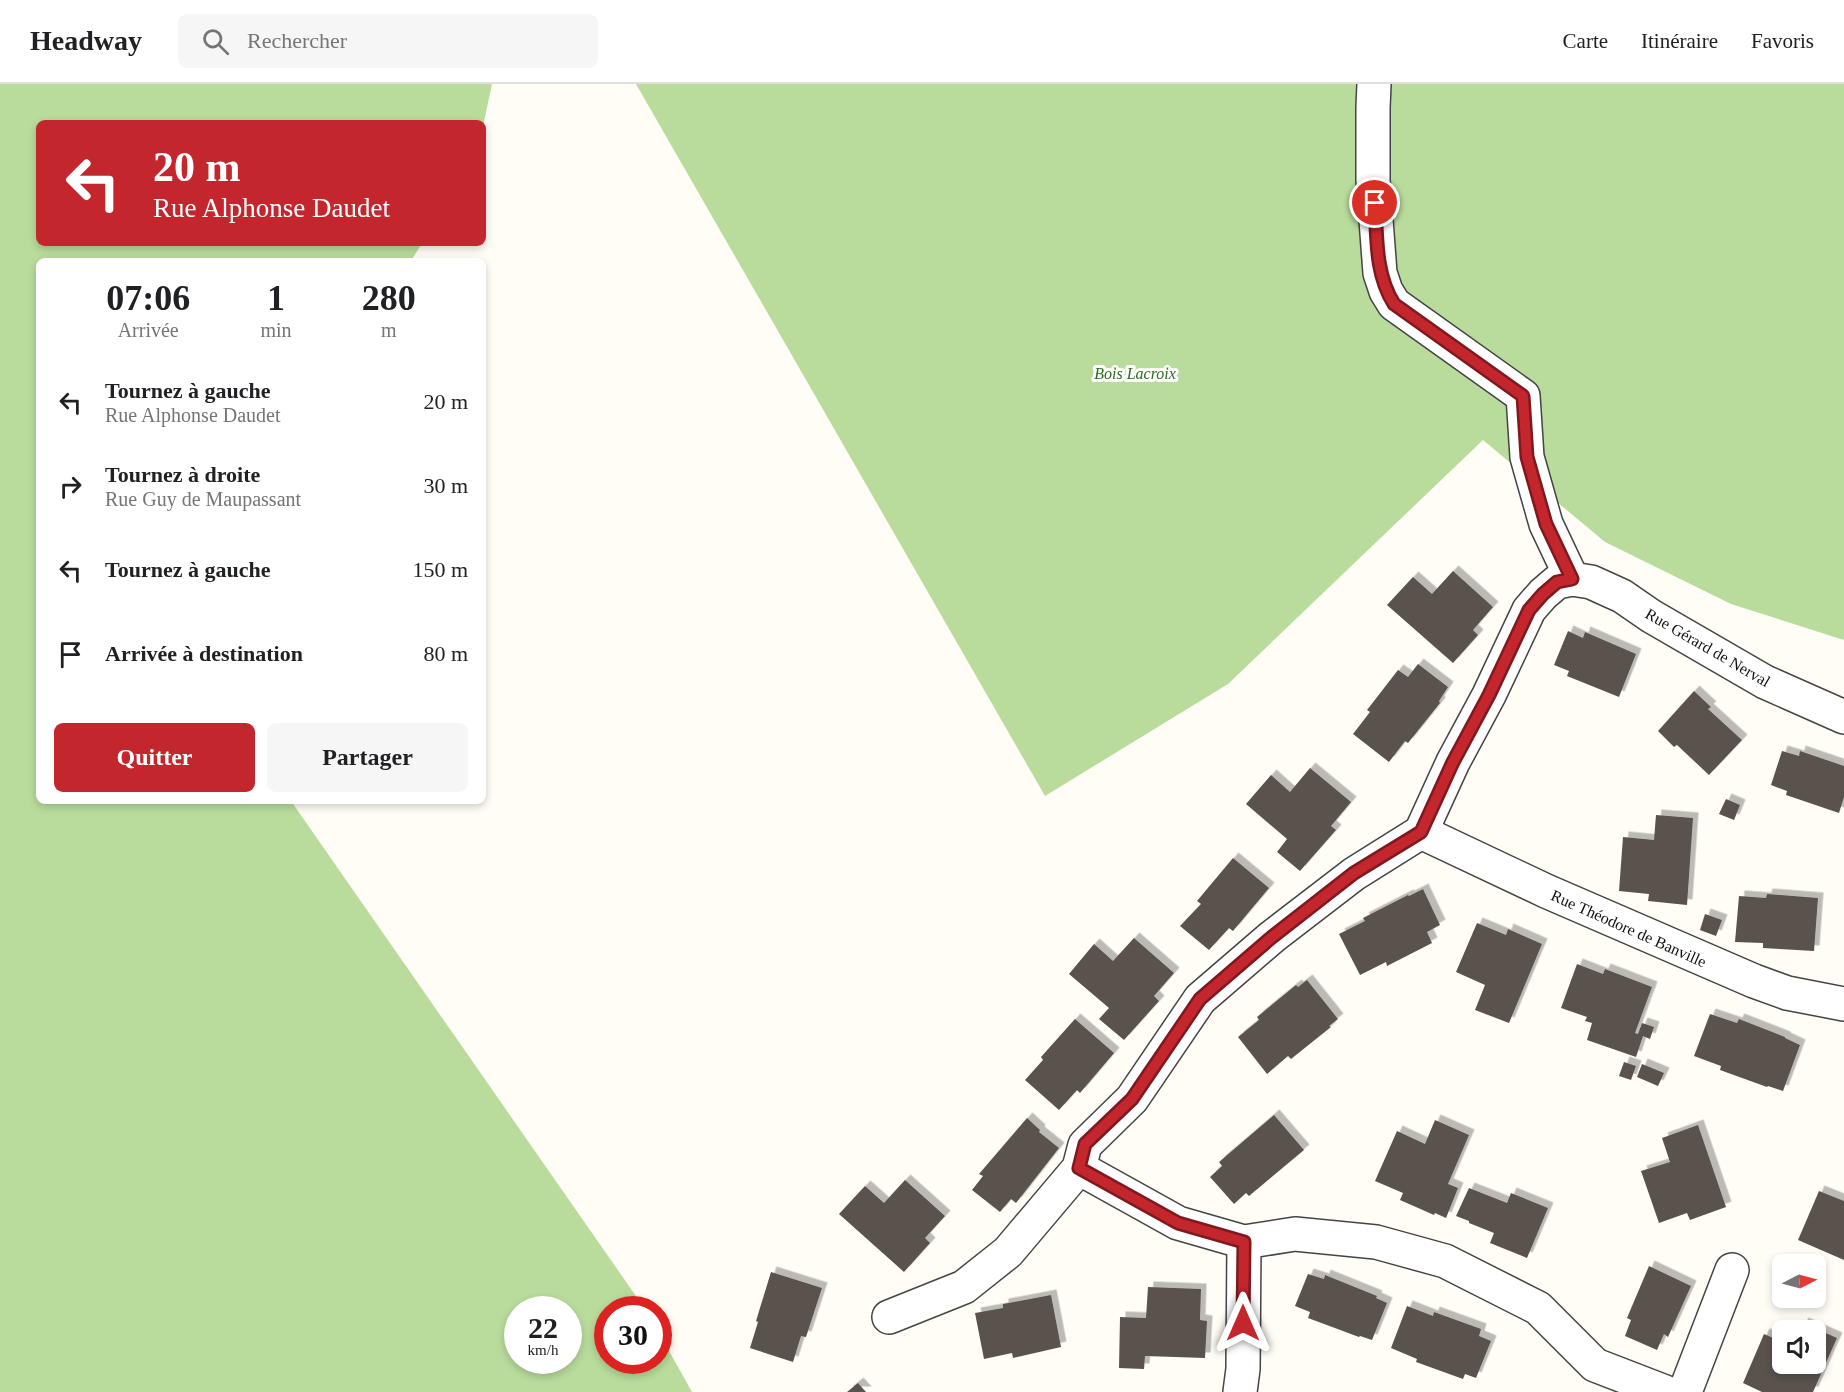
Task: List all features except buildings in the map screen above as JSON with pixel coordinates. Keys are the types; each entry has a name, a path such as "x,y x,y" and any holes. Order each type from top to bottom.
{"street":[{"path":"889,1317 964,1287 1008,1252 1079,1168 1085,1144 1132,1099 1200,999 1272,937 1354,873 1421,832 1453,762 1489,695 1529,610 1557,582 1572,579 1546,524 1527,457 1523,396 1394,304 1386,291 1380,273 1373,180 1374,84"},
{"name":"Rue Gérard de Nerval","path":"1572,579 1591,582 1622,596 1651,616 1765,682 1844,717"},
{"name":"Rue Théodore de Banville","path":"1421,832 1546,891 1754,981 1787,993 1844,1004"},
{"path":"1079,1168 1178,1223 1244,1242 1295,1234 1376,1242 1445,1261 1538,1308 1592,1379 1665,1392"},
{"path":"1240,1392 1243,1369 1244,1242"},
{"path":"1685,1392 1732,1270"}],"green space":[{"path":"0,84 492,84 484,120 36,120 36,246 420,246 413,258 36,258 36,804 293,804 636,1296 594,1296 594,1374 672,1374 672,1356 692,1392 0,1392"},
{"name":"Bois Lacroix","path":"636,84 1844,84 1844,640 1731,604 1605,542 1483,440 1228,684 1045,796"}],"route":[{"path":"1243,1323 1244,1242 1178,1223 1079,1168 1085,1144 1132,1099 1200,999 1272,937 1354,873 1421,832 1453,762 1489,695 1529,610 1557,582 1572,579 1546,524 1527,457 1523,396 1394,304 1386,291 1380,273 1375,203"}]}
